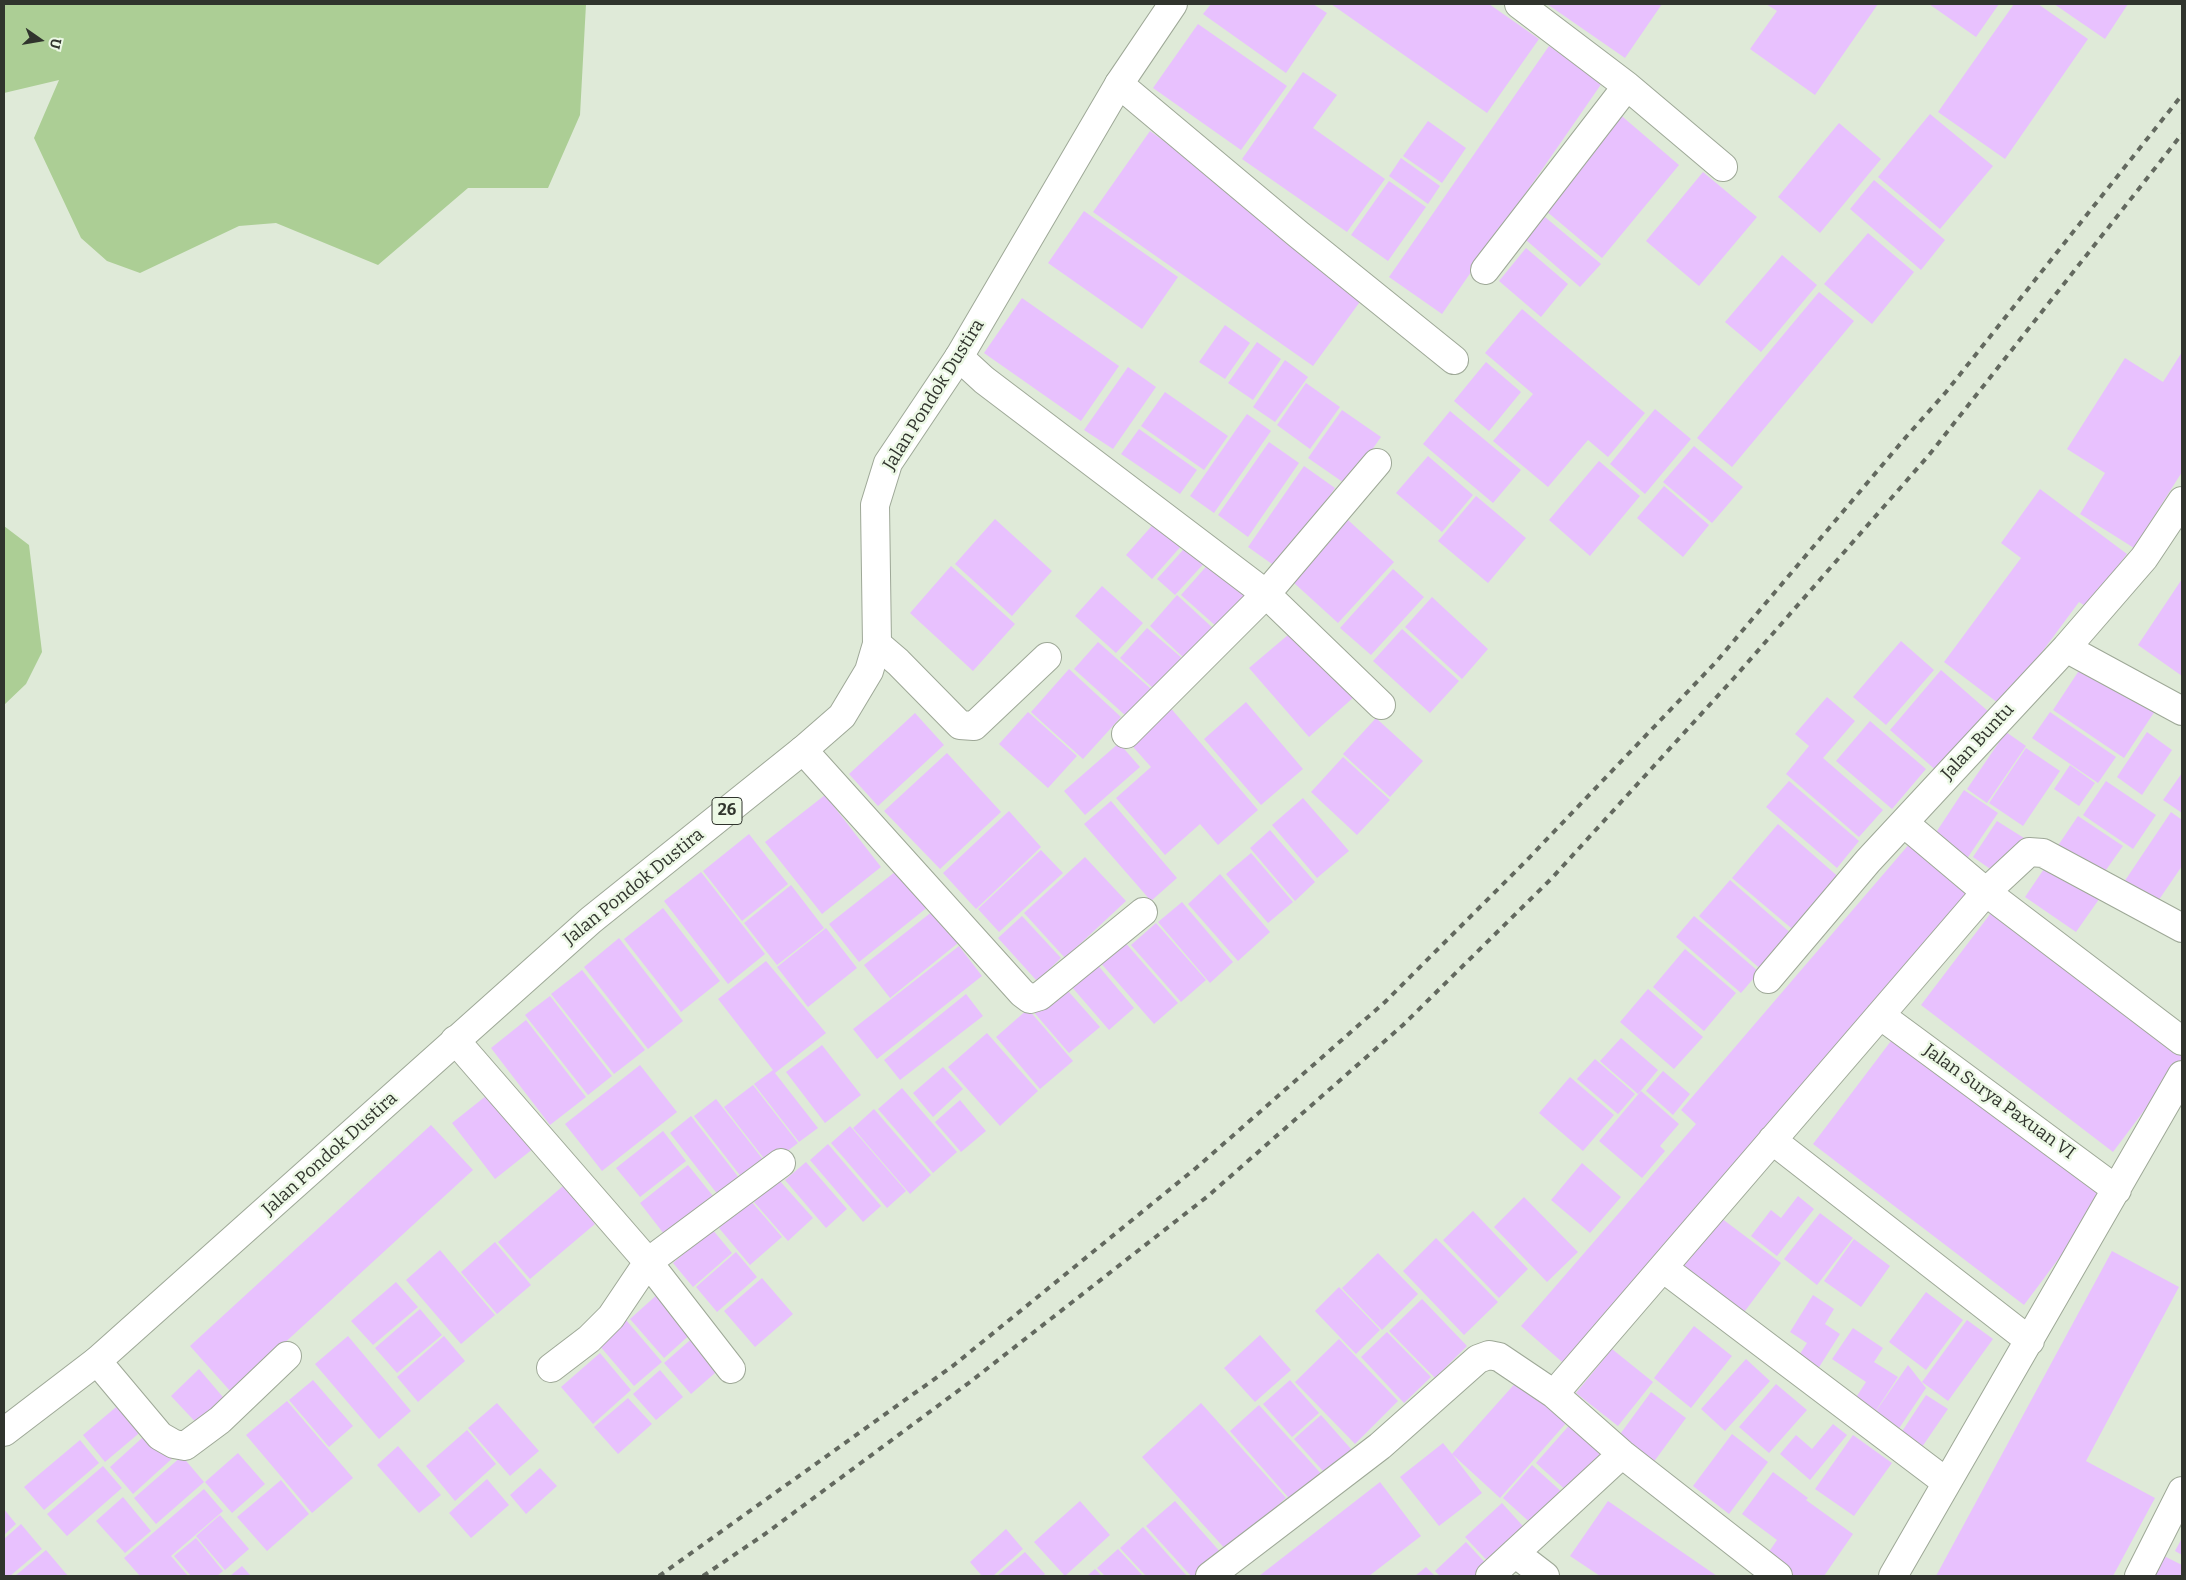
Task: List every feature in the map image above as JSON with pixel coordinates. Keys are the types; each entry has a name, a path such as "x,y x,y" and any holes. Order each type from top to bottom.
{"street":[{"name":"Jalan Pondok Dustira","path":"4,1432 97,1361 590,920 803,750 842,716 869,671 877,644 875,505 888,463 959,356 1119,84 1173,4"},
{"path":"1519,4 1627,86 1722,167"},
{"path":"1119,84 1298,234 1454,360"},
{"path":"1485,270 1627,86"},
{"path":"959,356 992,386 1266,594 1381,705"},
{"path":"1126,734 1266,594 1377,463"},
{"name":"Jalan Buntu","path":"1768,979 1868,861 2066,648 2144,558 2182,501"},
{"path":"877,644 898,662 960,725 974,726 1048,656"},
{"path":"2066,648 2181,710"},
{"path":"803,750 823,776 1022,993 1030,999 1040,996 1143,912"},
{"path":"1904,823 1986,892 2182,1041"},
{"path":"1554,1394 1986,892 2029,852 2036,850 2182,928"},
{"name":"Jalan Surya Paxuan VI","path":"1880,1015 2117,1190"},
{"path":"456,1040 648,1262 731,1369"},
{"path":"1893,1576 1946,1482 2030,1342 2182,1075"},
{"path":"1772,1140 2030,1342"},
{"path":"551,1368 589,1339 611,1317 648,1262 781,1163"},
{"path":"1662,1268 1946,1482"},
{"path":"97,1361 160,1436 174,1444 186,1446 220,1420 287,1356"},
{"path":"1210,1576 1380,1446 1478,1359 1489,1356 1499,1357 1554,1394 1622,1454 1778,1576"},
{"path":"1490,1576 1622,1454"},
{"path":"2139,1576 2182,1491"},
{"path":"1515,1553 1545,1576"}],"green space":[{"path":"4,4 586,4 580,115 548,188 468,188 378,265 276,223 239,226 140,273 107,261 81,238 34,138 59,80 4,93"},
{"path":"4,526 29,545 42,652 26,684 4,705"}],"building":[{"path":"1211,4 1313,4 1327,13 1286,73 1203,14"},
{"path":"1331,4 1489,4 1539,39 1487,113"},
{"path":"1547,4 1662,4 1625,58"},
{"path":"1766,4 1878,4 1815,95 1750,49 1777,11"},
{"path":"1929,4 1999,4 1976,37"},
{"path":"2014,4 2038,4 2088,39 2005,159 1938,112"},
{"path":"2054,4 2128,4 2105,39"},
{"path":"1198,24 1287,86 1241,150 1153,88"},
{"path":"1549,46 1602,83 1442,314 1389,277"},
{"path":"1303,72 1337,95 1313,128 1385,179 1347,232 1242,159"},
{"path":"1617,112 1679,165 1602,258 1539,205"},
{"path":"1930,114 1993,166 1940,229 1878,177"},
{"path":"1428,121 1466,148 1442,183 1403,156"},
{"path":"1839,123 1881,159 1820,233 1778,197"},
{"path":"1150,131 1199,166 1362,299 1313,366 1093,212"},
{"path":"1401,158 1440,186 1428,204 1389,176"},
{"path":"1703,172 1757,217 1699,286 1646,241"},
{"path":"1874,180 1945,240 1921,270 1850,209"},
{"path":"1389,181 1426,207 1388,261 1351,235"},
{"path":"1084,211 1178,277 1142,329 1048,263"},
{"path":"1545,217 1601,264 1580,287 1526,240"},
{"path":"1868,233 1914,272 1872,324 1824,284"},
{"path":"1526,248 1568,284 1541,317 1499,281"},
{"path":"1782,255 1817,285 1761,352 1725,322"},
{"path":"1819,292 1854,321 1732,467 1697,438"},
{"path":"1022,298 1119,366 1081,421 984,353"},
{"path":"1522,309 1645,413 1608,457 1588,440 1548,487 1493,441 1533,394 1485,353"},
{"path":"1225,325 1250,343 1225,379 1199,362"},
{"path":"1257,342 1281,359 1253,400 1228,383"},
{"path":"2182,352 2182,472 2134,548 2080,514 2105,473 2067,449 2125,358 2163,382"},
{"path":"1285,360 1308,377 1275,422 1253,407"},
{"path":"1486,362 1521,392 1489,431 1454,401"},
{"path":"1128,367 1156,387 1113,449 1084,430"},
{"path":"1306,383 1340,407 1310,449 1277,425"},
{"path":"1165,392 1228,436 1204,470 1141,426"},
{"path":"1655,409 1691,439 1645,494 1610,464"},
{"path":"1342,410 1381,437 1347,485 1308,458"},
{"path":"1450,411 1521,470 1493,503 1423,444"},
{"path":"1247,414 1271,431 1214,513 1190,496"},
{"path":"1139,429 1197,470 1180,494 1121,454"},
{"path":"1269,442 1299,463 1248,537 1218,515"},
{"path":"1694,446 1743,487 1712,523 1663,482"},
{"path":"1428,456 1473,495 1442,532 1396,493"},
{"path":"1599,461 1640,496 1590,556 1549,520"},
{"path":"1304,466 1335,488 1279,569 1248,547"},
{"path":"1664,486 1709,525 1683,557 1637,518"},
{"path":"2040,489 2127,554 2087,607 2079,602 2002,706 1944,662 2021,558 2001,543"},
{"path":"1476,496 1526,538 1488,583 1438,541"},
{"path":"995,519 1052,571 1012,616 955,564"},
{"path":"1157,520 1183,544 1152,579 1126,555"},
{"path":"1348,520 1394,562 1338,623 1293,582"},
{"path":"1191,541 1209,558 1175,595 1157,579"},
{"path":"1211,561 1247,594 1217,627 1181,595"},
{"path":"951,566 1015,624 973,671 910,613"},
{"path":"1393,569 1424,597 1371,655 1340,628"},
{"path":"2182,579 2182,676 2138,645"},
{"path":"1102,586 1143,623 1116,653 1075,616"},
{"path":"1177,595 1215,630 1187,661 1150,626"},
{"path":"1432,597 1488,649 1462,679 1405,627"},
{"path":"1147,628 1183,659 1155,690 1120,658"},
{"path":"1295,629 1354,697 1309,737 1249,668"},
{"path":"1402,629 1459,681 1430,713 1373,661"},
{"path":"1901,641 1934,670 1886,725 1853,697"},
{"path":"1098,642 1151,689 1126,716 1074,669"},
{"path":"2084,663 2155,711 2124,758 2053,710"},
{"path":"1069,669 1121,717 1083,759 1031,712"},
{"path":"1941,670 1989,712 1938,772 1890,730"},
{"path":"1827,697 1855,721 1823,758 1883,810 1859,837 1786,774 1809,746 1795,734"},
{"path":"1246,702 1303,769 1261,805 1204,739"},
{"path":"1168,705 1258,810 1218,845 1200,824 1165,855 1116,798 1151,767 1127,740"},
{"path":"1028,712 1077,756 1048,788 999,744"},
{"path":"2050,712 2116,757 2098,783 2032,738"},
{"path":"915,713 944,745 878,806 849,774"},
{"path":"1376,718 1423,761 1390,797 1343,754"},
{"path":"1870,721 1926,769 1892,809 1836,761"},
{"path":"2006,732 2026,746 1987,803 1967,789"},
{"path":"2147,732 2172,750 2142,795 2117,777"},
{"path":"1119,743 1140,767 1085,815 1064,791"},
{"path":"2026,748 2060,771 2023,826 1989,803"},
{"path":"947,753 1001,812 940,869 884,811"},
{"path":"1343,757 1390,800 1357,835 1311,792"},
{"path":"2070,765 2095,783 2079,806 2054,789"},
{"path":"2182,773 2182,813 2163,800"},
{"path":"1789,781 1859,841 1837,868 1766,807"},
{"path":"2106,781 2156,815 2133,849 2083,815"},
{"path":"1964,790 1998,813 1964,863 1931,840"},
{"path":"825,795 881,867 822,914 765,842"},
{"path":"1303,798 1349,851 1317,878 1272,825"},
{"path":"1111,801 1177,878 1151,901 1084,824"},
{"path":"1009,811 1041,847 976,909 943,873"},
{"path":"2171,812 2182,820 2182,866 2154,907 2122,885"},
{"path":"2078,816 2123,846 2101,877 2057,847"},
{"path":"1997,821 2024,838 1999,875 1973,857"},
{"path":"1778,824 1842,880 1797,933 1732,878"},
{"path":"1270,830 1315,882 1295,901 1250,848"},
{"path":"749,834 788,884 742,921 703,871"},
{"path":"1917,835 1980,890 1569,1368 1521,1326 1696,1124 1681,1110"},
{"path":"1041,850 1063,873 999,932 978,909"},
{"path":"1251,853 1293,902 1268,923 1226,874"},
{"path":"1085,857 1126,901 1065,958 1024,913"},
{"path":"2050,860 2102,895 2076,932 2025,897"},
{"path":"900,868 929,906 859,962 829,924"},
{"path":"701,872 765,954 728,984 664,901"},
{"path":"1220,874 1270,932 1238,961 1188,904"},
{"path":"1730,880 1793,935 1763,971 1699,916"},
{"path":"791,885 824,928 777,965 744,923"},
{"path":"1182,902 1233,962 1210,983 1158,922"},
{"path":"1997,905 2182,1047 2182,1060 2113,1152 1921,1005"},
{"path":"663,908 720,981 681,1012 624,939"},
{"path":"933,911 958,943 890,998 864,965"},
{"path":"1022,916 1061,958 1037,981 998,938"},
{"path":"1694,916 1759,972 1741,993 1676,937"},
{"path":"1156,923 1206,980 1181,1002 1131,945"},
{"path":"826,928 857,968 808,1007 777,967"},
{"path":"619,938 683,1021 648,1049 584,967"},
{"path":"1123,940 1178,1003 1154,1024 1099,961"},
{"path":"959,946 982,976 877,1059 853,1029"},
{"path":"1685,949 1736,993 1704,1031 1653,987"},
{"path":"766,961 826,1033 775,1073 818,1128 799,1142 754,1084 773,1070 718,999"},
{"path":"1096,963 1134,1008 1109,1030 1071,986"},
{"path":"582,970 645,1050 614,1074 551,994"},
{"path":"1061,983 1100,1027 1069,1053 1032,1010"},
{"path":"1648,989 1703,1037 1674,1069 1620,1022"},
{"path":"966,994 983,1016 900,1080 884,1060"},
{"path":"550,996 612,1076 588,1095 525,1015"},
{"path":"1028,1009 1073,1061 1040,1089 996,1037"},
{"path":"526,1020 586,1097 550,1125 491,1048"},
{"path":"987,1033 1038,1091 1000,1126 948,1067"},
{"path":"1897,1033 2107,1194 2024,1305 1813,1144"},
{"path":"1621,1038 1658,1070 1638,1094 1600,1061"},
{"path":"822,1045 861,1095 825,1123 786,1072"},
{"path":"1595,1059 1635,1094 1618,1114 1577,1079"},
{"path":"640,1065 677,1112 602,1171 565,1124"},
{"path":"943,1067 963,1089 933,1117 913,1093"},
{"path":"1663,1071 1690,1094 1673,1115 1646,1091"},
{"path":"1570,1077 1614,1115 1583,1151 1539,1113"},
{"path":"753,1085 798,1143 769,1165 724,1107"},
{"path":"902,1088 957,1152 933,1173 878,1109"},
{"path":"1641,1091 1679,1124 1660,1146 1665,1151 1642,1178 1599,1141"},
{"path":"491,1092 534,1148 495,1179 452,1123"},
{"path":"716,1099 768,1166 746,1183 694,1116"},
{"path":"960,1100 986,1131 961,1152 935,1122"},
{"path":"874,1109 931,1175 910,1194 853,1128"},
{"path":"691,1116 743,1183 722,1200 670,1133"},
{"path":"431,1125 473,1170 231,1392 190,1346"},
{"path":"850,1126 906,1191 887,1208 831,1143"},
{"path":"663,1131 686,1161 640,1197 616,1168"},
{"path":"828,1144 881,1206 863,1222 810,1160"},
{"path":"806,1162 847,1209 826,1228 785,1180"},
{"path":"1582,1163 1621,1197 1590,1233 1551,1200"},
{"path":"688,1165 713,1196 664,1234 640,1203"},
{"path":"779,1180 813,1218 788,1241 754,1202"},
{"path":"563,1186 595,1224 530,1279 498,1242"},
{"path":"1798,1196 1814,1209 1777,1256 1751,1236 1771,1210 1781,1218"},
{"path":"1524,1197 1578,1252 1547,1282 1494,1227"},
{"path":"750,1200 782,1237 750,1265 719,1228"},
{"path":"1473,1211 1528,1269 1499,1298 1443,1240"},
{"path":"1820,1213 1853,1238 1817,1285 1784,1259"},
{"path":"1717,1215 1781,1263 1742,1315 1678,1267"},
{"path":"712,1229 732,1253 693,1287 673,1263"},
{"path":"1436,1238 1498,1302 1464,1335 1403,1271"},
{"path":"1854,1239 1890,1266 1861,1307 1824,1281"},
{"path":"495,1242 531,1285 497,1314 461,1272"},
{"path":"440,1250 495,1315 461,1344 406,1280"},
{"path":"2112,1251 2179,1287 2086,1461 2155,1498 2113,1576 1936,1576"},
{"path":"736,1252 757,1277 717,1312 696,1287"},
{"path":"1378,1253 1418,1294 1382,1330 1342,1288"},
{"path":"762,1278 793,1314 755,1347 724,1311"},
{"path":"396,1282 418,1307 373,1345 351,1321"},
{"path":"1339,1287 1380,1330 1356,1354 1315,1311"},
{"path":"1926,1292 1963,1320 1926,1370 1889,1342"},
{"path":"659,1293 693,1332 664,1358 630,1319"},
{"path":"1813,1295 1834,1309 1825,1324 1840,1334 1816,1372 1796,1360 1807,1343 1790,1332"},
{"path":"1422,1299 1467,1346 1435,1378 1389,1331"},
{"path":"420,1309 442,1335 397,1373 375,1348"},
{"path":"626,1320 662,1362 634,1386 599,1345"},
{"path":"1967,1320 1993,1339 1948,1401 1922,1382"},
{"path":"1694,1326 1732,1356 1691,1408 1654,1378"},
{"path":"1853,1328 1883,1348 1874,1362 1898,1377 1873,1415 1853,1402 1866,1382 1832,1359"},
{"path":"1387,1332 1431,1377 1404,1403 1361,1357"},
{"path":"696,1335 723,1366 691,1394 664,1363"},
{"path":"1260,1335 1291,1370 1255,1402 1224,1368"},
{"path":"348,1336 411,1411 379,1439 315,1364"},
{"path":"444,1336 465,1361 418,1402 397,1377"},
{"path":"1339,1339 1398,1401 1355,1444 1295,1382"},
{"path":"1612,1349 1653,1382 1618,1426 1576,1393"},
{"path":"600,1353 631,1390 593,1424 561,1387"},
{"path":"1746,1359 1770,1381 1725,1431 1701,1409"},
{"path":"1908,1365 1926,1388 1898,1430 1874,1414"},
{"path":"199,1369 228,1403 201,1428 171,1396"},
{"path":"660,1370 683,1397 656,1420 633,1394"},
{"path":"1519,1379 1567,1422 1500,1498 1452,1454"},
{"path":"313,1380 353,1426 329,1447 289,1400"},
{"path":"1290,1380 1319,1413 1292,1437 1263,1404"},
{"path":"1776,1384 1807,1410 1769,1453 1739,1427"},
{"path":"1651,1392 1686,1418 1653,1463 1618,1437"},
{"path":"1926,1395 1948,1409 1922,1447 1901,1433"},
{"path":"628,1398 652,1424 618,1454 594,1427"},
{"path":"287,1401 353,1478 312,1513 246,1435"},
{"path":"122,1402 144,1429 105,1462 83,1435"},
{"path":"497,1403 539,1451 510,1476 468,1428"},
{"path":"1201,1403 1286,1498 1227,1551 1142,1457"},
{"path":"1259,1405 1325,1478 1295,1505 1230,1431"},
{"path":"1321,1415 1358,1457 1332,1481 1294,1439"},
{"path":"1573,1421 1606,1450 1569,1493 1536,1463"},
{"path":"1833,1424 1847,1435 1810,1480 1780,1454 1796,1435 1812,1449"},
{"path":"152,1429 176,1455 133,1494 110,1467"},
{"path":"467,1430 496,1464 455,1501 426,1466"},
{"path":"1732,1434 1768,1462 1729,1514 1693,1486"},
{"path":"1853,1435 1892,1463 1854,1516 1815,1489"},
{"path":"80,1440 99,1463 44,1510 24,1487"},
{"path":"1443,1443 1482,1493 1439,1526 1400,1477"},
{"path":"398,1446 441,1495 419,1513 377,1465"},
{"path":"238,1453 265,1484 232,1513 205,1482"},
{"path":"182,1456 204,1482 156,1524 134,1498"},
{"path":"1532,1465 1564,1494 1535,1527 1503,1498"},
{"path":"103,1466 122,1488 67,1536 47,1514"},
{"path":"540,1468 557,1486 526,1514 510,1495"},
{"path":"1773,1472 1808,1498 1806,1500 1853,1534 1824,1576 1794,1576 1766,1556 1777,1540 1742,1514"},
{"path":"487,1479 509,1505 471,1538 449,1513"},
{"path":"281,1480 309,1514 267,1551 237,1517"},
{"path":"1380,1482 1421,1536 1369,1576 1259,1576"},
{"path":"204,1489 223,1511 171,1556 188,1576 140,1576 124,1558"},
{"path":"123,1497 151,1531 125,1553 96,1521"},
{"path":"1080,1501 1110,1535 1065,1576 1034,1542"},
{"path":"1175,1501 1222,1554 1198,1576 1191,1576 1146,1526"},
{"path":"1608,1501 1717,1576 1600,1576 1570,1556"},
{"path":"1502,1503 1531,1535 1495,1569 1465,1537"},
{"path":"4,1509 16,1524 4,1535"},
{"path":"220,1515 249,1549 225,1570 196,1536"},
{"path":"21,1524 42,1549 10,1576 4,1576 4,1539"},
{"path":"1143,1527 1187,1576 1146,1576 1120,1548"},
{"path":"1006,1529 1023,1549 993,1576 982,1576 970,1562"},
{"path":"196,1538 223,1571 217,1576 191,1576 174,1556"},
{"path":"2182,1538 2182,1555 2175,1551"},
{"path":"1466,1542 1490,1568 1481,1576 1440,1576 1435,1571"},
{"path":"1118,1549 1143,1576 1105,1576 1097,1568"},
{"path":"46,1550 68,1576 15,1576"},
{"path":"1025,1552 1045,1574 1043,1576 997,1576"},
{"path":"2164,1556 2182,1565 2182,1576 2155,1576"},
{"path":"242,1566 251,1576 230,1576"},
{"path":"1426,1567 1435,1576 1415,1576"},
{"path":"1095,1569 1102,1576 1087,1576"}],"railway":[{"path":"659,1576 954,1365 1196,1168 1385,1002 1527,860 1716,662 1946,392 2182,95"},
{"path":"703,1576 765,1534 970,1382 1208,1196 1403,1025 1552,878 1734,678 1929,455 2182,134"}]}
